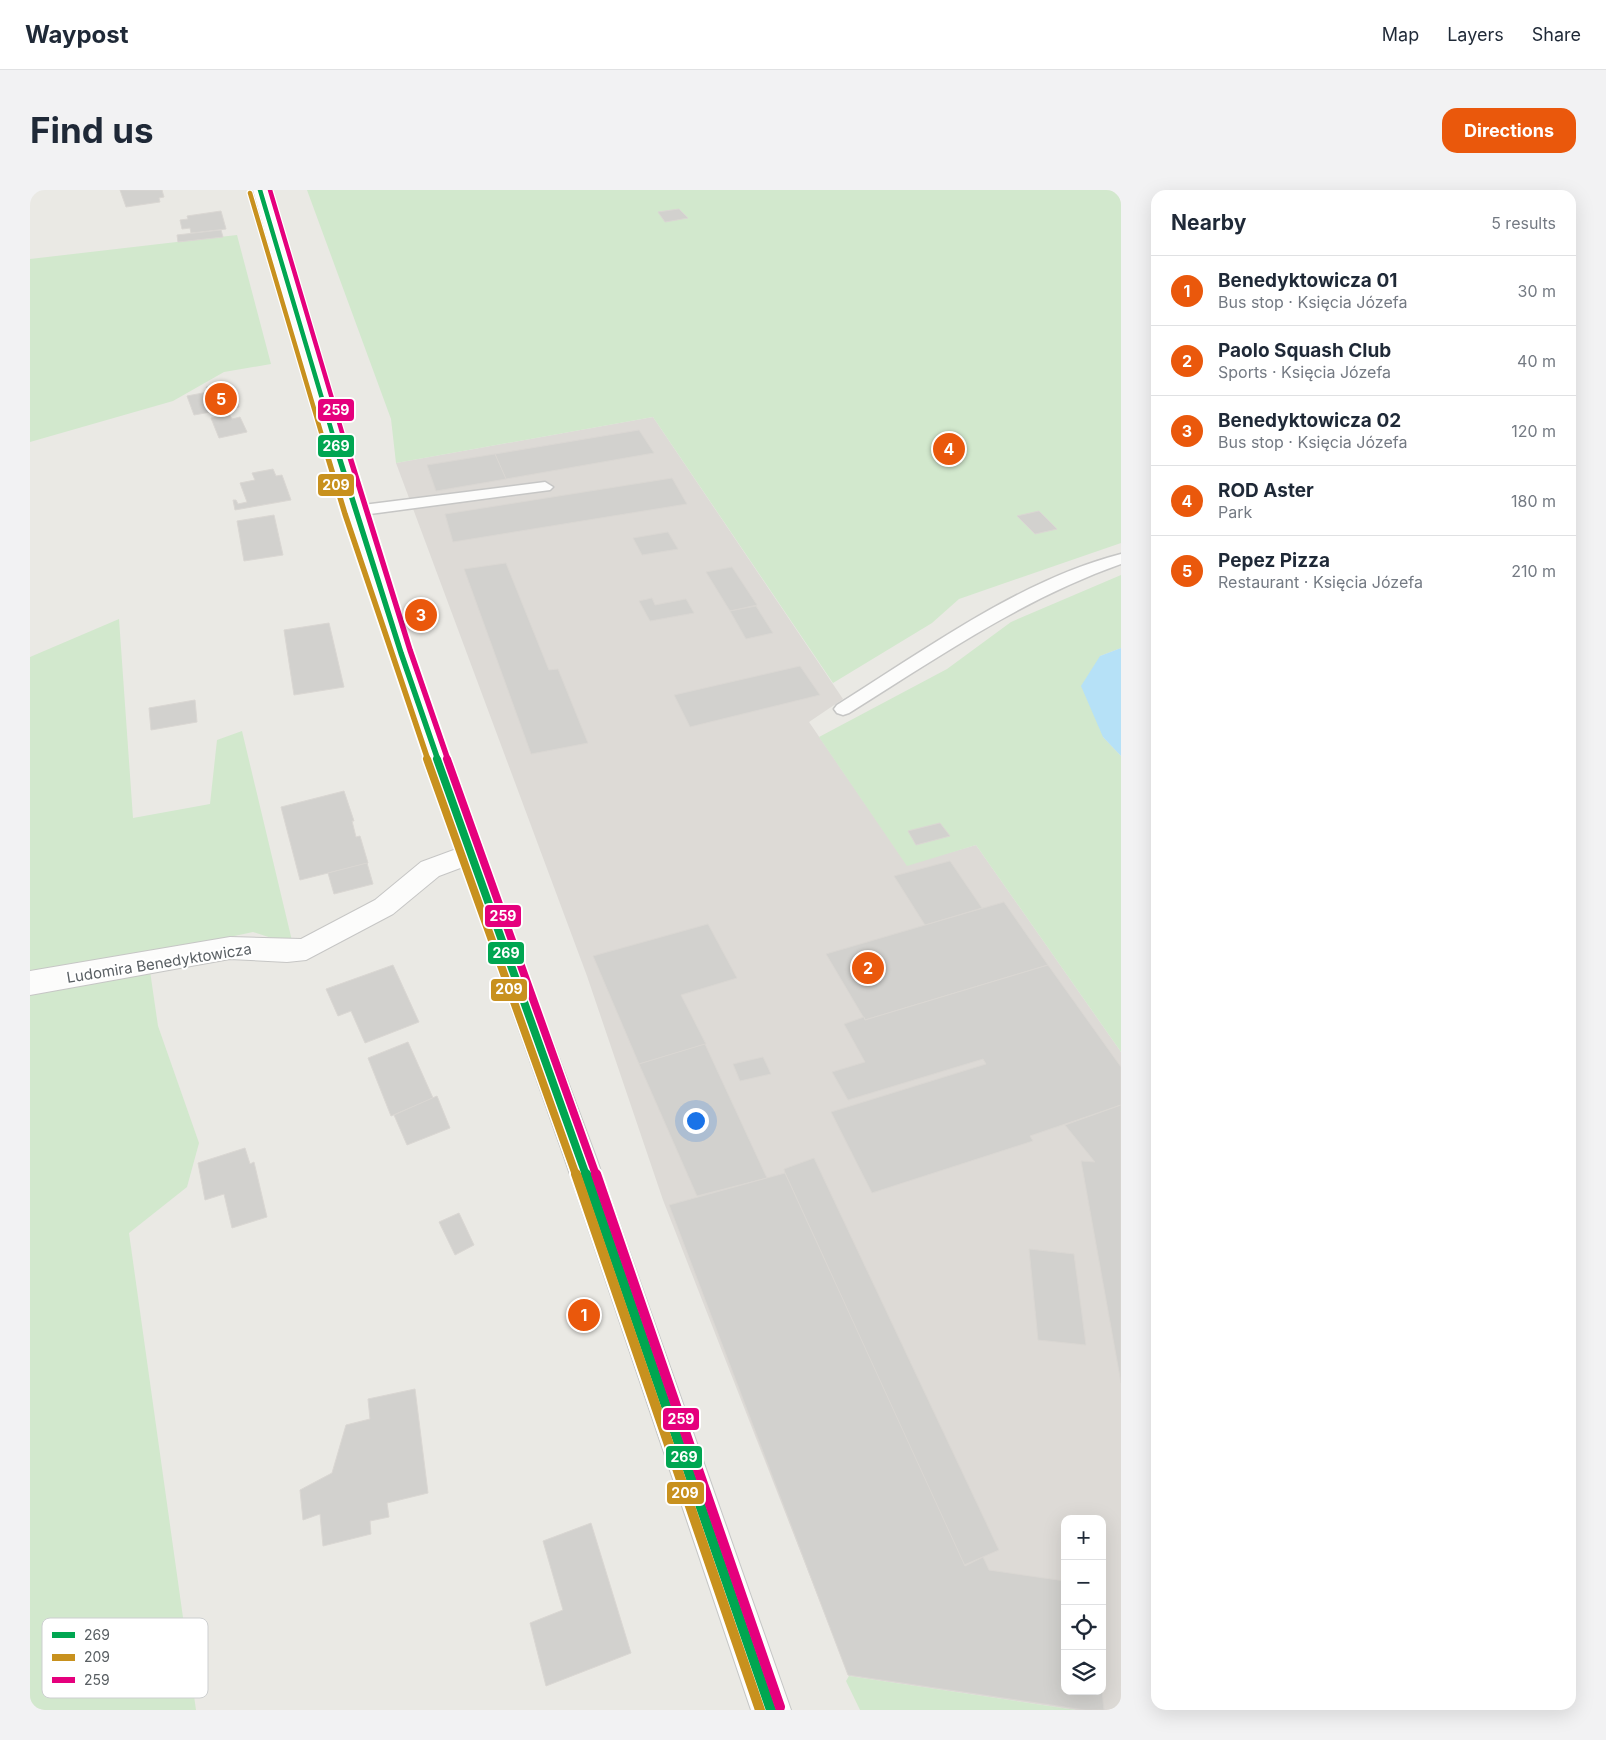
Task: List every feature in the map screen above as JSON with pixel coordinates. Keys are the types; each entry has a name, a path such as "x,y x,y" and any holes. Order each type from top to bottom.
{"main road":[{"path":"260,190 355,511 401,653 470,854 559,1096 771,1710"},
{"name":"Ludomira Benedyktowicza","path":"30,983 121,970 232,948 256,946 293,952 306,949 384,907 430,870 470,854"}],"lane":[{"path":"355,511 545,486"},
{"path":"843,709 1007,609 1087,569 1121,559"}],"shaded area":[{"path":"653,417 843,699 809,722 907,865 976,845 1121,1052 1121,1710 1076,1710 849,1676 663,1200 587,976 396,463"}],"green space":[{"path":"307,190 1121,190 1121,543 959,599 932,623 833,683 653,417 396,463 391,419"},
{"path":"237,235 271,364 224,372 173,401 30,442 30,259"},
{"path":"1121,575 1121,648 1100,656 1103,737 1121,756 1121,1052 976,845 907,866 819,737 947,669 1011,622"},
{"path":"119,619 133,818 210,804 217,740 242,731 293,945 253,932 118,961 30,970 30,657"},
{"path":"150,971 158,1026 199,1143 187,1187 129,1233 183,1618 42,1618 42,1698 194,1698 196,1710 30,1710 30,993"},
{"path":"849,1676 1076,1710 860,1710 846,1681"}],"water":[{"path":"1121,648 1121,756 1103,737 1081,686 1100,656"}],"building":[{"path":"120,190 162,190 164,197 159,198 160,202 126,207"},
{"path":"679,209 688,218 665,222 658,212"},
{"path":"221,211 226,229 191,233 190,228 182,229 180,220 188,219 187,216"},
{"path":"221,230 223,237 178,242 177,235"},
{"path":"220,384 222,389 232,387 239,407 194,415 187,396 208,392 206,387"},
{"path":"229,414 232,419 240,417 247,432 219,438 211,418"},
{"path":"639,430 654,453 506,479 495,454"},
{"path":"495,454 506,479 436,491 427,465"},
{"path":"273,469 276,476 282,475 291,500 235,510 233,500 236,500 238,504 247,502 240,483 255,480 252,473"},
{"path":"672,478 687,504 453,542 445,514"},
{"path":"1039,511 1057,529 1035,534 1017,516"},
{"path":"274,515 283,555 244,561 237,521"},
{"path":"668,532 678,549 642,555 633,538"},
{"path":"506,563 549,670 558,669 588,743 531,754 464,569"},
{"path":"732,567 757,605 730,611 706,572"},
{"path":"652,598 655,605 686,599 694,613 650,621 639,601"},
{"path":"756,606 773,633 746,639 730,611"},
{"path":"329,623 344,687 294,695 284,630"},
{"path":"800,666 820,695 690,727 674,695"},
{"path":"195,700 197,722 151,730 149,708"},
{"path":"344,791 354,821 352,821 356,837 360,836 368,863 300,880 281,807"},
{"path":"940,823 950,836 916,845 908,831"},
{"path":"950,861 982,908 925,925 894,876"},
{"path":"367,863 373,884 334,894 328,873"},
{"path":"1004,902 1048,965 865,1020 826,954"},
{"path":"708,924 737,978 681,995 706,1044 639,1064 593,956"},
{"path":"393,965 419,1022 365,1043 351,1011 338,1016 326,989"},
{"path":"1048,965 1121,1067 1121,1105 1030,1136 1033,1141 872,1193 831,1112 986,1064 983,1059 848,1100 832,1072 865,1062 844,1024 864,1017 865,1020"},
{"path":"408,1042 433,1098 391,1116 368,1058"},
{"path":"705,1044 767,1178 697,1196 639,1064"},
{"path":"763,1057 771,1074 740,1081 733,1064"},
{"path":"437,1096 450,1128 407,1145 394,1115"},
{"path":"1121,1105 1121,1383 1081,1161 1095,1162 1065,1125"},
{"path":"245,1148 250,1164 254,1162 267,1217 232,1228 224,1194 205,1200 198,1163"},
{"path":"814,1158 999,1550 964,1565 785,1173 784,1169"},
{"path":"785,1173 965,1566 983,1557 989,1570 1061,1580 1061,1695 1102,1695 1104,1710 1085,1710 848,1675 669,1205"},
{"path":"459,1213 474,1245 455,1255 439,1222"},
{"path":"1029,1249 1074,1254 1086,1345 1038,1340"},
{"path":"415,1389 428,1493 387,1503 389,1517 370,1521 371,1534 323,1546 320,1514 303,1520 300,1490 332,1473 346,1425 370,1419 368,1399"},
{"path":"591,1523 631,1653 546,1686 530,1623 563,1610 543,1541"}],"transit line":[{"name":"269","path":"260,190 355,511 401,653 470,854 580,1157 771,1710"},
{"name":"259","path":"270,190 365,508 410,650 479,851 589,1154 780,1707"},
{"name":"209","path":"250,193 345,514 392,656 461,857 571,1160 760,1710"}],"place":[{"name":"Pepez Pizza","path":"221,399"},
{"name":"ROD Aster","path":"949,449"},
{"name":"Benedyktowicza 02","path":"421,615"},
{"name":"Paolo Squash Club","path":"868,968"},
{"name":"Benedyktowicza 01","path":"584,1315"}]}
